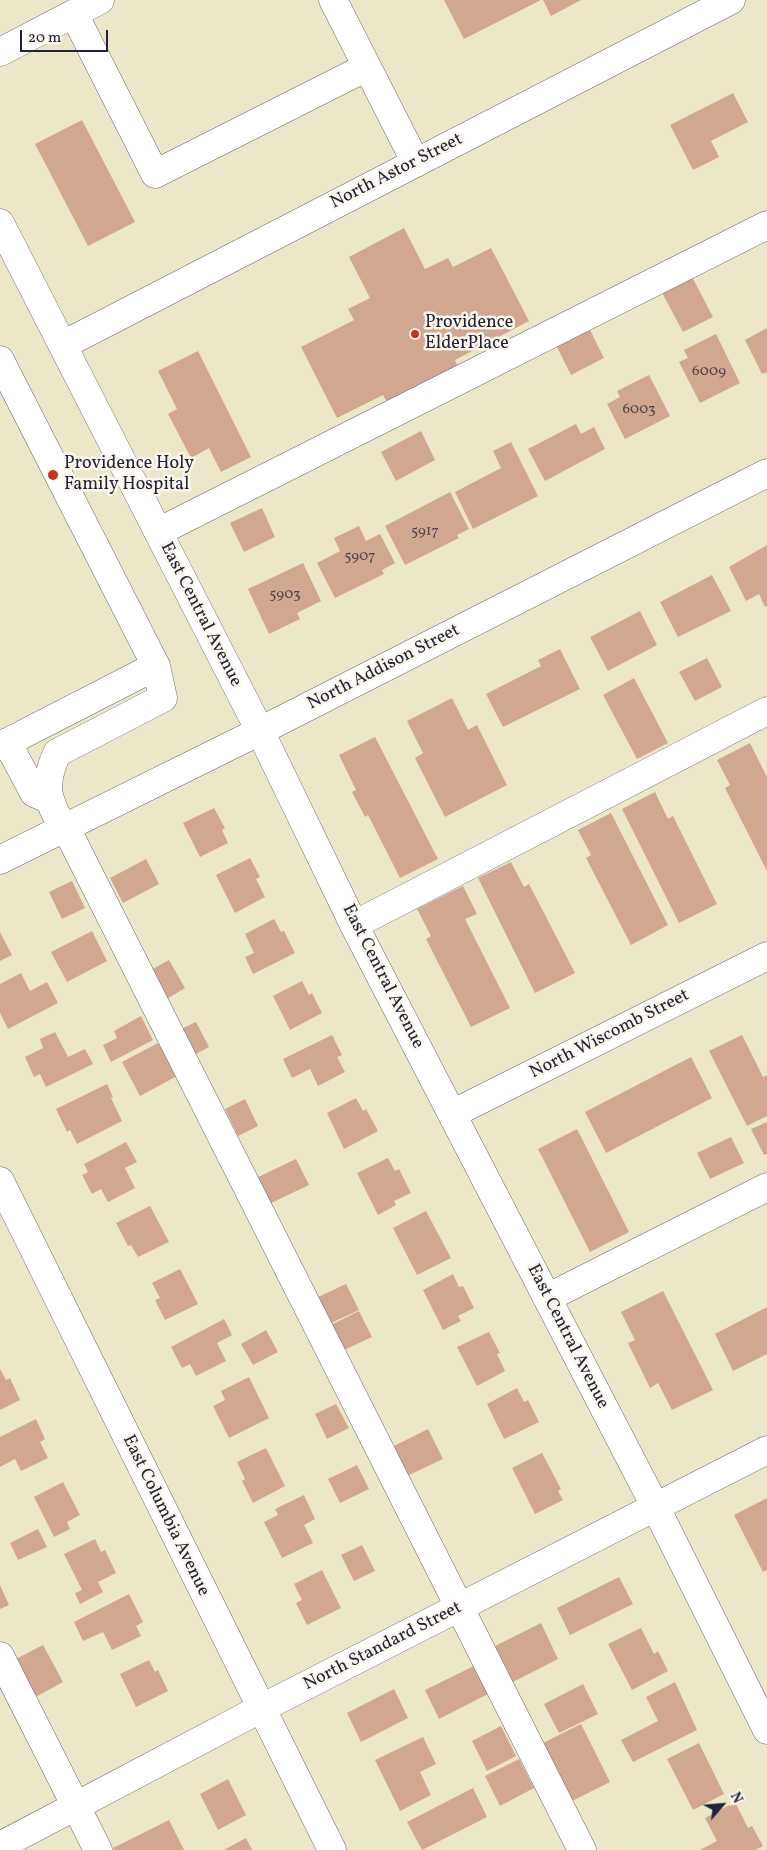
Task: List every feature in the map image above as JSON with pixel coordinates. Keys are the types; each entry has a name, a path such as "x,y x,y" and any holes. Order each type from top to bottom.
{"street":[{"path":"0,52 100,0"},
{"path":"333,0 416,163"},
{"name":"North Astor Street","path":"63,345 731,0"},
{"path":"74,14 155,174 367,67"},
{"name":"East Central Avenue","path":"0,223 260,731 354,924 656,1508 767,1730"},
{"path":"158,532 767,225"},
{"path":"0,360 156,666 163,698 58,753 50,770 48,799 582,1850"},
{"name":"North Addison Street","path":"0,860 260,731 767,473"},
{"path":"48,799 34,793 4,744 156,666"},
{"path":"354,924 767,711"},
{"name":"North Wiscomb Street","path":"452,1114 767,956"},
{"name":"East Columbia Avenue","path":"0,1181 260,1709 332,1850"},
{"path":"547,1298 767,1187"},
{"name":"North Standard Street","path":"0,1846 260,1709 767,1450"},
{"path":"0,1656 98,1850"}],"building":[{"path":"444,0 541,0 464,39"},
{"path":"543,0 581,0 551,16"},
{"path":"733,93 748,122 711,141 719,157 693,170 670,125"},
{"path":"82,120 135,222 88,246 35,144"},
{"name":"Providence ElderPlace","path":"404,228 425,269 448,258 453,267 491,248 529,321 455,360 458,367 388,404 383,395 337,418 301,347 354,320 348,309 370,298 349,257"},
{"path":"690,273 713,317 683,332 660,289"},
{"path":"588,326 604,358 571,375 555,343"},
{"path":"767,328 767,372 762,374 745,340"},
{"path":"716,334 740,383 700,403 679,362 688,358 684,350"},
{"path":"198,351 251,457 221,472 209,448 191,458 168,414 177,409 158,371"},
{"path":"649,375 670,416 625,439 607,404 620,397 617,391"},
{"path":"576,424 581,434 594,427 605,449 545,481 528,449"},
{"path":"421,431 435,460 396,481 381,452"},
{"path":"511,442 538,496 473,529 455,492 501,468 493,451"},
{"path":"450,492 469,529 457,535 459,538 405,565 385,526"},
{"path":"262,508 275,537 244,552 230,523"},
{"path":"359,526 366,541 380,534 395,563 382,570 384,574 335,598 317,563 340,551 334,538"},
{"path":"767,545 767,606 765,607 759,594 746,601 729,567"},
{"path":"303,563 321,601 297,613 300,619 269,634 248,589"},
{"path":"712,575 731,611 678,637 660,602"},
{"path":"640,611 657,645 608,671 590,637"},
{"path":"560,649 580,689 503,727 486,694 541,666 538,660"},
{"path":"707,658 722,687 695,701 679,672"},
{"path":"634,678 668,743 637,759 603,695"},
{"path":"452,698 468,730 477,725 507,785 445,817 415,758 423,753 407,721"},
{"path":"375,737 438,859 400,878 368,815 365,817 352,792 356,790 339,755"},
{"path":"750,743 767,777 767,871 725,788 730,785 717,760"},
{"path":"655,792 668,819 673,816 717,904 679,923 622,809"},
{"path":"214,808 225,828 222,830 228,843 200,857 183,823"},
{"path":"611,813 668,925 631,945 586,858 591,855 578,830"},
{"path":"250,858 260,877 256,879 265,897 235,913 216,875"},
{"path":"146,859 159,884 123,903 110,878"},
{"path":"511,862 524,887 529,884 575,973 535,993 478,878"},
{"path":"72,881 85,908 62,919 49,892"},
{"path":"463,886 477,914 465,919 510,1008 471,1027 426,939 431,936 417,909"},
{"path":"274,919 281,932 284,931 295,953 253,974 245,957 254,953 245,934"},
{"path":"92,931 107,961 67,982 51,952"},
{"path":"0,932 12,955 0,961"},
{"path":"169,960 185,988 165,1000 149,971"},
{"path":"21,973 30,991 47,982 58,1003 8,1029 0,1013 0,984"},
{"path":"302,981 309,995 312,993 322,1013 290,1030 273,996"},
{"path":"141,1016 153,1040 111,1062 103,1045 117,1038 114,1031"},
{"path":"196,1022 209,1047 194,1055 181,1029"},
{"path":"55,1032 68,1057 85,1049 93,1064 46,1087 40,1074 34,1077 25,1057 43,1048 40,1039"},
{"path":"332,1035 342,1055 337,1057 345,1072 318,1086 310,1069 292,1078 283,1059"},
{"path":"742,1035 763,1077 767,1075 767,1116 747,1126 709,1051"},
{"path":"158,1043 177,1076 140,1096 122,1062"},
{"path":"691,1057 712,1098 606,1153 585,1112"},
{"path":"107,1084 113,1097 111,1098 122,1121 77,1144 70,1130 67,1132 56,1109"},
{"path":"356,1098 363,1111 366,1109 378,1131 344,1149 327,1113"},
{"path":"245,1099 258,1126 238,1136 225,1109"},
{"path":"767,1122 767,1154 764,1155 751,1129"},
{"path":"577,1129 629,1232 590,1252 538,1149"},
{"path":"731,1137 744,1163 710,1179 697,1153"},
{"path":"126,1142 137,1162 125,1168 135,1188 108,1202 101,1189 92,1194 82,1175 88,1172 84,1164"},
{"path":"388,1158 395,1171 399,1169 411,1193 394,1201 396,1205 378,1215 357,1173"},
{"path":"296,1159 309,1185 267,1205 254,1179"},
{"path":"150,1206 169,1242 138,1257 131,1245 128,1246 116,1223"},
{"path":"426,1211 451,1258 417,1275 393,1228"},
{"path":"180,1269 198,1304 165,1320 155,1300 160,1298 152,1283"},
{"path":"453,1274 459,1287 463,1286 474,1308 458,1316 461,1321 443,1330 423,1290"},
{"path":"346,1284 359,1310 329,1324 316,1298"},
{"path":"663,1291 713,1390 672,1410 658,1383 650,1388 628,1343 635,1340 621,1312"},
{"path":"767,1307 767,1354 733,1371 715,1334"},
{"path":"359,1311 372,1337 342,1351 329,1326"},
{"path":"224,1319 232,1335 217,1343 226,1361 196,1376 190,1364 182,1368 171,1347"},
{"path":"266,1330 278,1352 253,1365 241,1344"},
{"path":"489,1332 500,1353 497,1354 505,1371 477,1386 457,1347"},
{"path":"0,1369 6,1380 10,1378 20,1400 0,1410"},
{"path":"249,1377 269,1418 229,1438 213,1406 225,1400 221,1391"},
{"path":"517,1388 524,1402 528,1400 539,1422 504,1439 487,1404"},
{"path":"336,1404 349,1428 327,1439 315,1414"},
{"path":"36,1419 45,1439 40,1442 48,1458 21,1471 15,1459 0,1467 0,1437"},
{"path":"428,1429 443,1459 407,1476 392,1447"},
{"path":"266,1448 285,1486 253,1503 242,1481 245,1479 237,1462"},
{"path":"542,1453 561,1489 558,1491 563,1500 535,1514 512,1468"},
{"path":"357,1465 369,1489 340,1503 328,1479"},
{"path":"63,1482 80,1515 67,1522 70,1529 54,1537 34,1497"},
{"path":"304,1495 315,1519 304,1525 313,1543 282,1558 264,1522 278,1515 275,1509"},
{"path":"767,1498 767,1570 763,1572 734,1515"},
{"path":"38,1529 47,1547 18,1560 10,1543"},
{"path":"95,1539 101,1552 105,1550 116,1573 98,1582 103,1592 80,1604 75,1593 82,1590 64,1554"},
{"path":"362,1545 375,1571 354,1581 341,1555"},
{"path":"322,1570 341,1608 307,1625 296,1603 302,1600 294,1584"},
{"path":"619,1577 633,1604 570,1635 557,1608"},
{"path":"0,1585 9,1605 0,1609"},
{"path":"129,1594 143,1622 136,1626 141,1636 112,1650 103,1632 83,1641 74,1622"},
{"path":"541,1623 558,1659 513,1682 495,1646"},
{"path":"641,1628 654,1654 658,1651 668,1671 632,1690 608,1644"},
{"path":"43,1645 63,1682 32,1699 12,1661"},
{"path":"149,1660 155,1672 158,1670 168,1691 136,1707 120,1674"},
{"path":"474,1666 488,1694 439,1719 425,1690"},
{"path":"675,1682 697,1730 633,1762 621,1740 658,1721 646,1697"},
{"path":"583,1684 598,1714 559,1733 544,1704"},
{"path":"394,1689 408,1718 361,1742 347,1713"},
{"path":"581,1724 610,1782 572,1801 543,1743"},
{"path":"501,1726 516,1756 487,1771 472,1741"},
{"path":"423,1737 436,1764 420,1772 431,1795 400,1811 375,1760"},
{"path":"699,1743 724,1794 693,1810 667,1759"},
{"path":"519,1759 534,1788 500,1806 485,1776"},
{"path":"228,1779 246,1815 218,1830 200,1794"},
{"path":"473,1788 487,1817 422,1850 407,1822"},
{"path":"735,1802 748,1828 752,1826 763,1846 755,1850 700,1850 717,1841 705,1818"},
{"path":"169,1820 184,1850 114,1850 113,1848"},
{"path":"246,1838 252,1850 224,1850"}],"place":[{"name":"Providence ElderPlace","path":"415,334"},
{"name":"Providence Holy Family Hospital","path":"53,475"}]}
